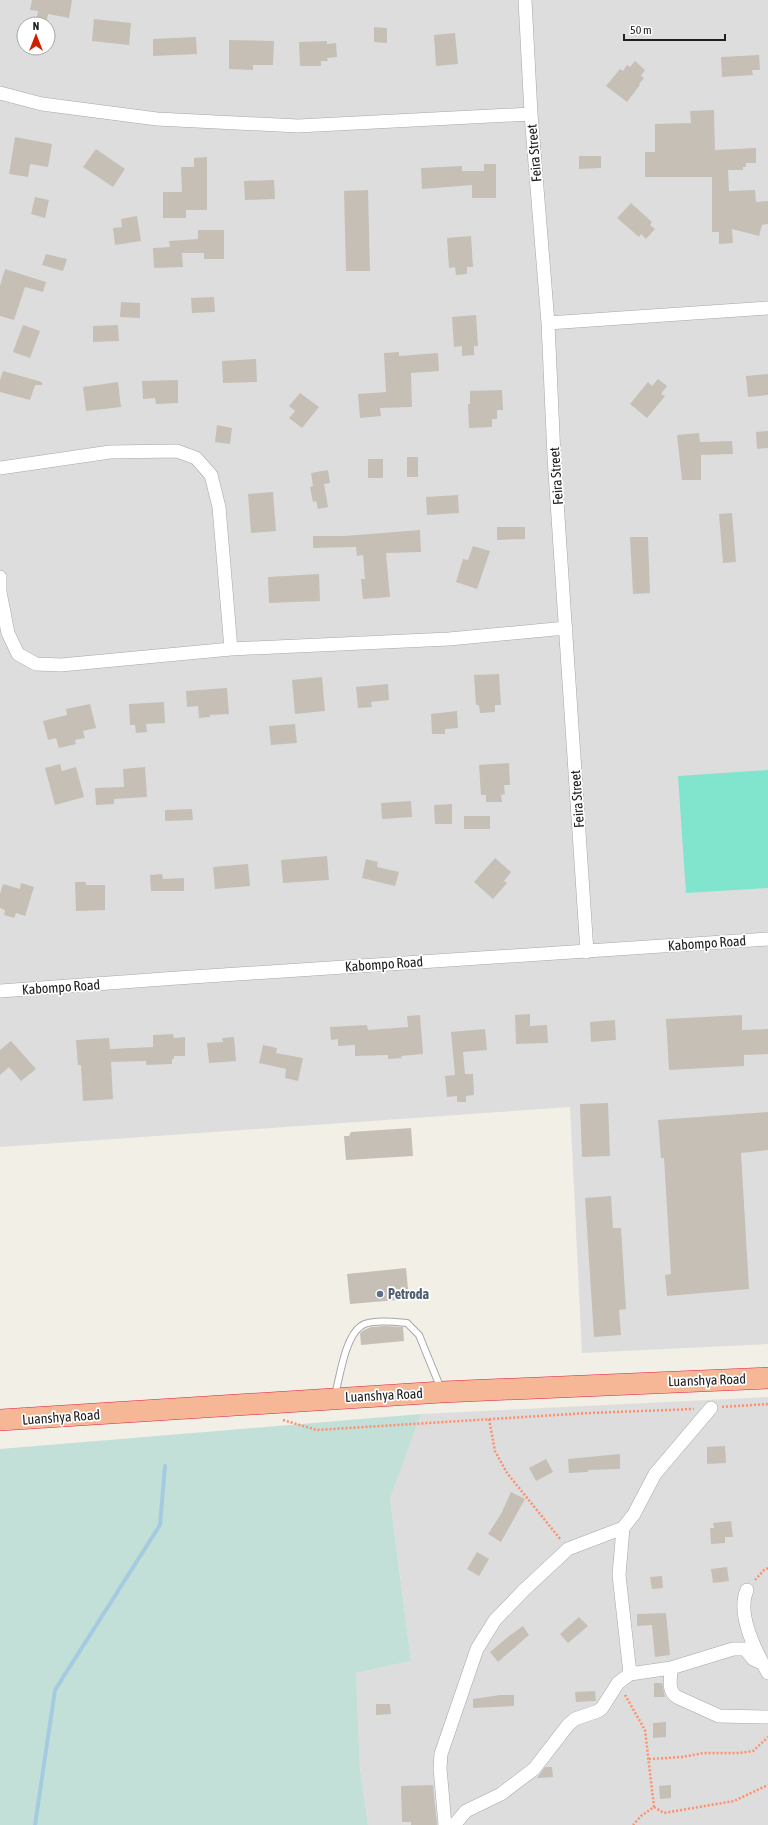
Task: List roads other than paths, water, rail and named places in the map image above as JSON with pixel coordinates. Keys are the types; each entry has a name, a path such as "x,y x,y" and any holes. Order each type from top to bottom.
{"highway":[{"name":"Luanshya Road","path":"0,1420 442,1392 768,1378"}],"street":[{"name":"Feira Street","path":"525,0 530,114 548,323 554,457 588,952"},
{"path":"0,92 42,104 157,119 298,126 530,114"},
{"path":"548,323 768,308"},
{"path":"0,468 110,452 177,451 196,458 211,475 219,507 232,649"},
{"path":"0,577 0,592 8,633 18,654 36,664 61,665 232,649 449,639 566,628"},
{"name":"Kabompo Road","path":"0,991 768,939"},
{"path":"445,1825 440,1768 441,1754 477,1649 495,1620 524,1590 568,1549 623,1528 634,1514 656,1474 711,1408"},
{"path":"623,1528 619,1575 630,1674"},
{"path":"747,1590 744,1606 753,1645 765,1668"},
{"path":"454,1825 466,1811 501,1794 534,1769 568,1725 575,1719 598,1711 602,1708 618,1684 630,1674 671,1668 733,1649 745,1649 753,1659 765,1668"},
{"path":"671,1668 670,1690 677,1697 719,1716 768,1717"}],"lane":[{"path":"334,1398 351,1336 362,1325 385,1321 407,1323 419,1335 442,1392"}],"waterway":[{"path":"35,1825 55,1690 160,1525 165,1466"}],"place":[{"name":"Petroda","path":"380,1294"}]}
